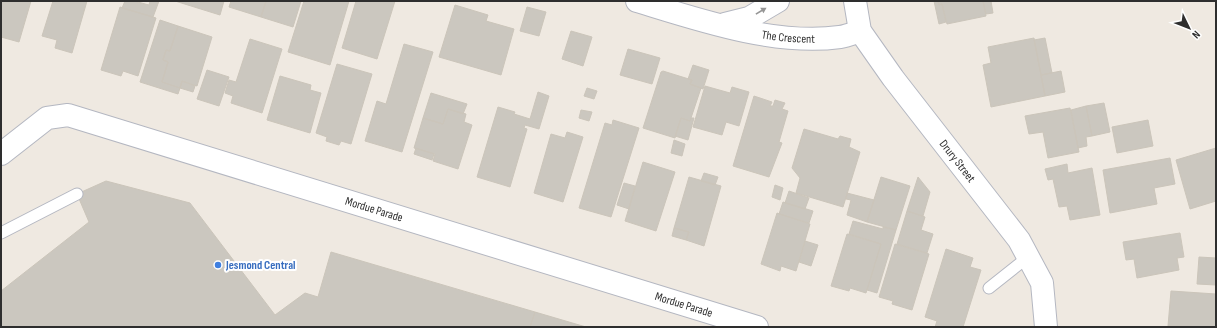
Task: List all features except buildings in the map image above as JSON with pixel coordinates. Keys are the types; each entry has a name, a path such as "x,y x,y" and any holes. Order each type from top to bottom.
{"street":[{"name":"The Crescent","path":"637,1 716,26 796,39 841,37 860,31"},
{"name":"The Crescent","path":"716,26 749,18 778,1"},
{"name":"Drury Street","path":"855,1 860,31 893,78 1019,240 1042,283 1046,327"},
{"name":"Mordue Parade","path":"1,154 48,118 68,115 757,327"}],"lane":[{"path":"1,233 77,194"},
{"path":"988,288 1028,258"}],"place":[{"name":"Jesmond Central","path":"218,265"}]}
